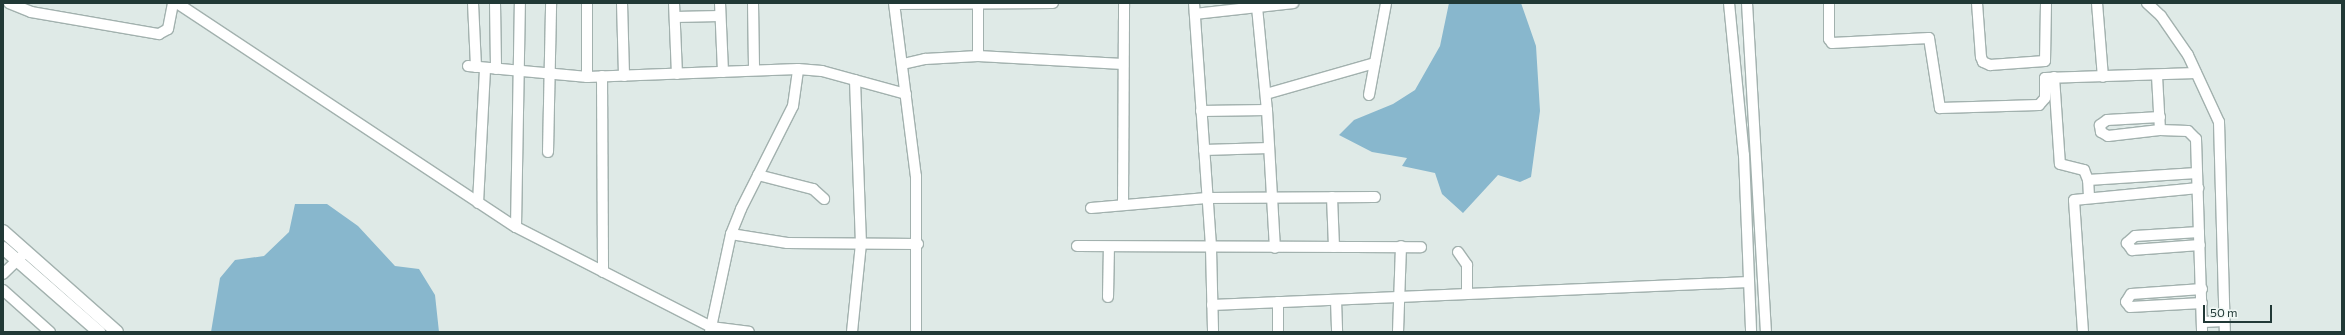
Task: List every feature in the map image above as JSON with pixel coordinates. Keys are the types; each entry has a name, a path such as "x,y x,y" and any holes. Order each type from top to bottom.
{"main road":[{"path":"3,232 12,252 99,332"},
{"path":"12,252 117,332"}],"street":[{"path":"9,3 30,12 159,34 168,29 173,3"},
{"path":"177,3 516,227 710,330 749,332"},
{"path":"473,3 476,67 478,203"},
{"path":"495,3 496,69"},
{"path":"516,227 520,71 520,3"},
{"path":"548,152 551,3"},
{"path":"587,3 587,77"},
{"path":"622,3 624,76"},
{"path":"674,3 677,74"},
{"path":"720,3 722,72"},
{"path":"753,3 754,70"},
{"path":"916,332 918,244 913,141 895,4 978,5 1053,3"},
{"path":"1123,205 1122,64 1124,3"},
{"path":"1194,3 1211,248 1212,332"},
{"path":"1195,14 1286,3"},
{"path":"1369,95 1386,3"},
{"path":"1729,3 1744,155 1751,332"},
{"path":"1747,3 1766,332"},
{"path":"1829,3 1829,39 1832,43 1929,38 1940,108 2039,105 2045,98 2049,77"},
{"path":"1977,3 1983,62 1990,65 2045,61"},
{"path":"2046,3 2045,61 2049,77 2060,164 2084,170 2088,180 2089,197"},
{"path":"2097,3 2103,77"},
{"path":"2147,3 2170,28 2196,73 2219,122 2224,332"},
{"path":"978,5 978,56"},
{"path":"1257,7 1266,94 1275,248"},
{"path":"675,17 720,16"},
{"path":"904,64 926,59 978,56 1122,64"},
{"path":"1266,94 1375,63"},
{"path":"476,67 587,77 798,69 855,80 906,94"},
{"path":"710,330 731,234 758,174 793,106 798,69"},
{"path":"2049,77 2157,76 2196,73"},
{"path":"602,76 603,272"},
{"path":"2157,76 2160,130"},
{"path":"852,332 861,244 855,80"},
{"path":"1201,112 1267,110"},
{"path":"2160,117 2106,120 2100,125 2101,132 2108,136 2160,130 2188,130 2194,134 2200,232 2202,327 2224,321"},
{"path":"1204,150 1269,148"},
{"path":"2088,180 2197,173"},
{"path":"758,174 813,189 824,199"},
{"path":"2083,332 2072,204 2077,198 2198,188"},
{"path":"1332,197 1334,247"},
{"path":"1091,208 1208,198 1375,197"},
{"path":"2200,232 2135,236 2127,243 2132,250 2200,245"},
{"path":"731,234 787,243 918,244"},
{"path":"1077,246 1211,248 1421,247"},
{"path":"1398,332 1397,297 1401,246"},
{"path":"1108,298 1109,247"},
{"path":"3,274 12,252"},
{"path":"1458,252 1467,265 1467,294"},
{"path":"1212,304 1749,282"},
{"path":"2202,289 2131,294 2126,302 2130,307 2202,303"},
{"path":"3,290 50,332"},
{"path":"1336,300 1337,332"},
{"path":"1278,302 1278,332"}],"water":[{"path":"1449,3 1521,3 1536,46 1540,111 1531,177 1520,182 1498,175 1463,213 1442,194 1435,173 1402,166 1407,158 1372,152 1339,135 1354,120 1393,104 1415,90 1440,46"},
{"path":"295,204 327,204 358,226 395,266 419,269 435,295 439,332 211,332 220,278 235,260 264,256 289,232"}]}
